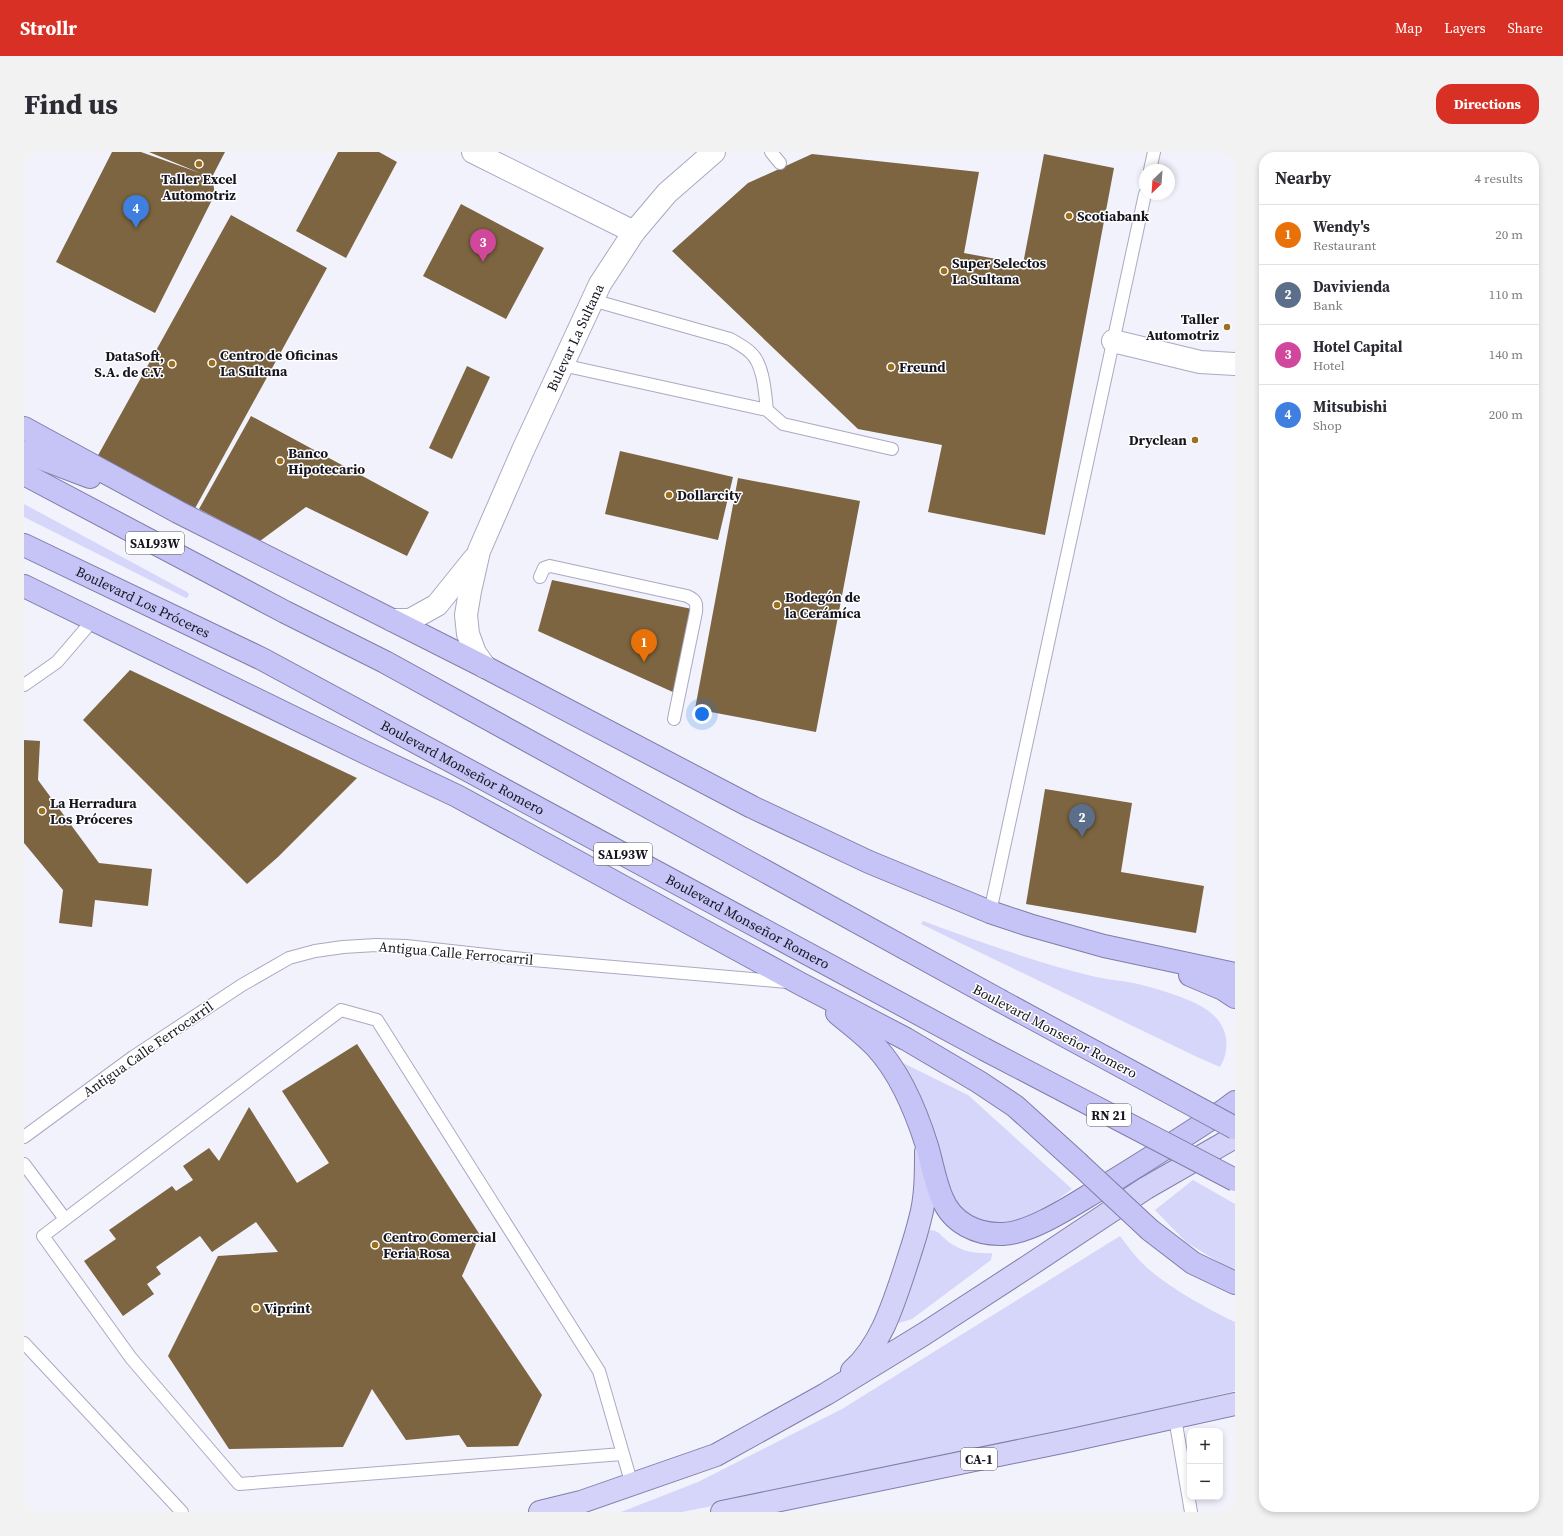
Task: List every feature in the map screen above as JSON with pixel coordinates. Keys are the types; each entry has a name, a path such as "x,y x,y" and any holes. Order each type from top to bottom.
{"highway":[{"path":"24,428 178,512 485,667 752,807 884,868 990,912 1036,927 1104,946 1235,974"},
{"path":"24,452 178,512"},
{"name":"Boulevard Monseñor Romero","path":"24,474 285,612 385,662 999,1000 1235,1128"},
{"name":"Boulevard Los Próceres","path":"24,545 262,659"},
{"path":"24,575 138,640"},
{"path":"24,586 457,796 799,983 906,1039 979,1082 1015,1106 1150,1230 1193,1264 1235,1283"},
{"name":"Boulevard Monseñor Romero","path":"262,659 984,1049 1235,1180"},
{"path":"1143,955 1223,989 1235,997"},
{"path":"799,983 876,1047 892,1068 906,1092 919,1121 942,1199 952,1215 974,1231 1003,1234 1037,1224 1058,1214 1144,1163 1224,1111 1235,1102"}],"main road":[{"path":"540,1512 581,1502 716,1455 826,1394 931,1330 1146,1188 1235,1137"},
{"path":"826,1394 859,1364 876,1340 890,1314 921,1218 926,1170 926,1145"},
{"name":"CA-1","path":"722,1512 1175,1418 1235,1404"}],"street":[{"path":"473,152 634,232"},
{"name":"Bulevar La Sultana","path":"485,667 475,653 468,634 466,615 479,552 562,365 600,284 634,232 667,193 714,152"},
{"path":"1113,341 1200,362 1235,364"},
{"name":"Bulevar La Sultana","path":"392,620 410,620 437,605 456,583 479,552"}],"lane":[{"path":"771,152 780,163"},
{"path":"1151,164 1154,152"},
{"path":"990,912 1144,200"},
{"path":"592,300 730,338 741,344 752,353 763,377 767,410"},
{"path":"562,365 767,410 783,424 892,449"},
{"path":"540,578 544,568 550,566 687,596 694,599 697,604 696,612 674,719"},
{"path":"24,685 57,662 93,620"},
{"name":"Antigua Calle Ferrocarril","path":"24,1137 133,1057 242,985 289,958 315,951 343,947 376,945 406,946 533,960 799,983"},
{"path":"622,1454 239,1484 131,1358 43,1236 341,1010 377,1020 599,1371 632,1485"},
{"path":"24,1164 65,1219"},
{"path":"24,1343 182,1512"},
{"path":"1175,1418 1191,1512"}],"shaded area":[{"path":"24,504 187,592 189,594 188,597 186,598 24,517"},
{"path":"923,921 1031,959 1096,977 1146,986 1187,999 1205,1008 1211,1013 1217,1019 1224,1031 1226,1038 1226,1053 1220,1067 921,924"},
{"path":"901,1062 968,1095 1072,1189 1041,1212 1003,1225 975,1222 949,1195"},
{"path":"1193,1180 1235,1204 1235,1272 1186,1242 1155,1210"},
{"path":"931,1230 938,1232 949,1242 966,1251 992,1253 991,1260 912,1319 899,1323 895,1320 925,1234"},
{"path":"1120,1236 1142,1263 1161,1279 1199,1303 1235,1322 1235,1391 925,1464 682,1512 621,1512 698,1482 842,1409"}],"building":[{"path":"112,152 141,152 200,173 149,152 225,152 212,177 215,194 155,313 56,262"},
{"path":"338,152 379,152 397,162 346,258 296,231"},
{"path":"812,154 979,172 964,253 1023,264 1044,154 1114,168 1045,535 928,512 942,445 858,429 672,251 748,183"},
{"path":"461,204 544,248 506,319 423,276"},
{"name":"Centro de Oficinas La Sultana","path":"231,215 327,268 193,512 96,459"},
{"path":"467,366 490,377 452,459 429,448"},
{"name":"Banco Hipotecario","path":"251,416 429,512 407,556 306,507 260,541 199,509"},
{"name":"Dollarcity","path":"620,451 733,477 718,540 605,514"},
{"name":"Bodegón de la Cerámíca","path":"738,478 860,501 816,732 695,709"},
{"path":"552,580 692,609 675,693 538,631"},
{"path":"130,670 357,778 278,857 247,884 83,720"},
{"name":"La Herradura Los Próceres","path":"24,740 40,741 38,780 99,863 152,869 148,906 95,900 92,927 59,923 63,890 24,843"},
{"path":"1045,789 1132,803 1121,872 1204,886 1196,933 1026,904"},
{"name":"Centro Comercial Feria Rosa","path":"357,1044 480,1235 462,1276 542,1395 518,1446 467,1447 459,1435 406,1440 372,1389 343,1447 229,1449 168,1356 218,1256 278,1252 256,1222 212,1252 200,1236 156,1267 161,1274 147,1284 154,1294 123,1316 84,1261 116,1239 109,1230 172,1186 176,1191 193,1180 183,1166 209,1148 219,1161 249,1107 297,1183 329,1163 282,1091"}],"place":[{"name":"Taller Excel Automotriz","path":"199,164"},
{"name":"Scotiabank","path":"1069,216"},
{"name":"Mitsubishi","path":"136,228"},
{"name":"Hotel Capital","path":"483,262"},
{"name":"Super Selectos La Sultana","path":"944,271"},
{"name":"Taller Automotriz","path":"1227,327"},
{"name":"Centro de Oficinas La Sultana","path":"212,363"},
{"name":"DataSoft, S.A. de C.V.","path":"172,364"},
{"name":"Freund","path":"891,367"},
{"name":"Dryclean","path":"1195,440"},
{"name":"Banco Hipotecario","path":"280,461"},
{"name":"Dollarcity","path":"669,495"},
{"name":"Bodegón de la Cerámíca","path":"777,605"},
{"name":"Wendy's","path":"644,662"},
{"name":"La Herradura Los Próceres","path":"42,811"},
{"name":"Davivienda","path":"1082,837"},
{"name":"Centro Comercial Feria Rosa","path":"375,1245"},
{"name":"Viprint","path":"256,1308"}]}
